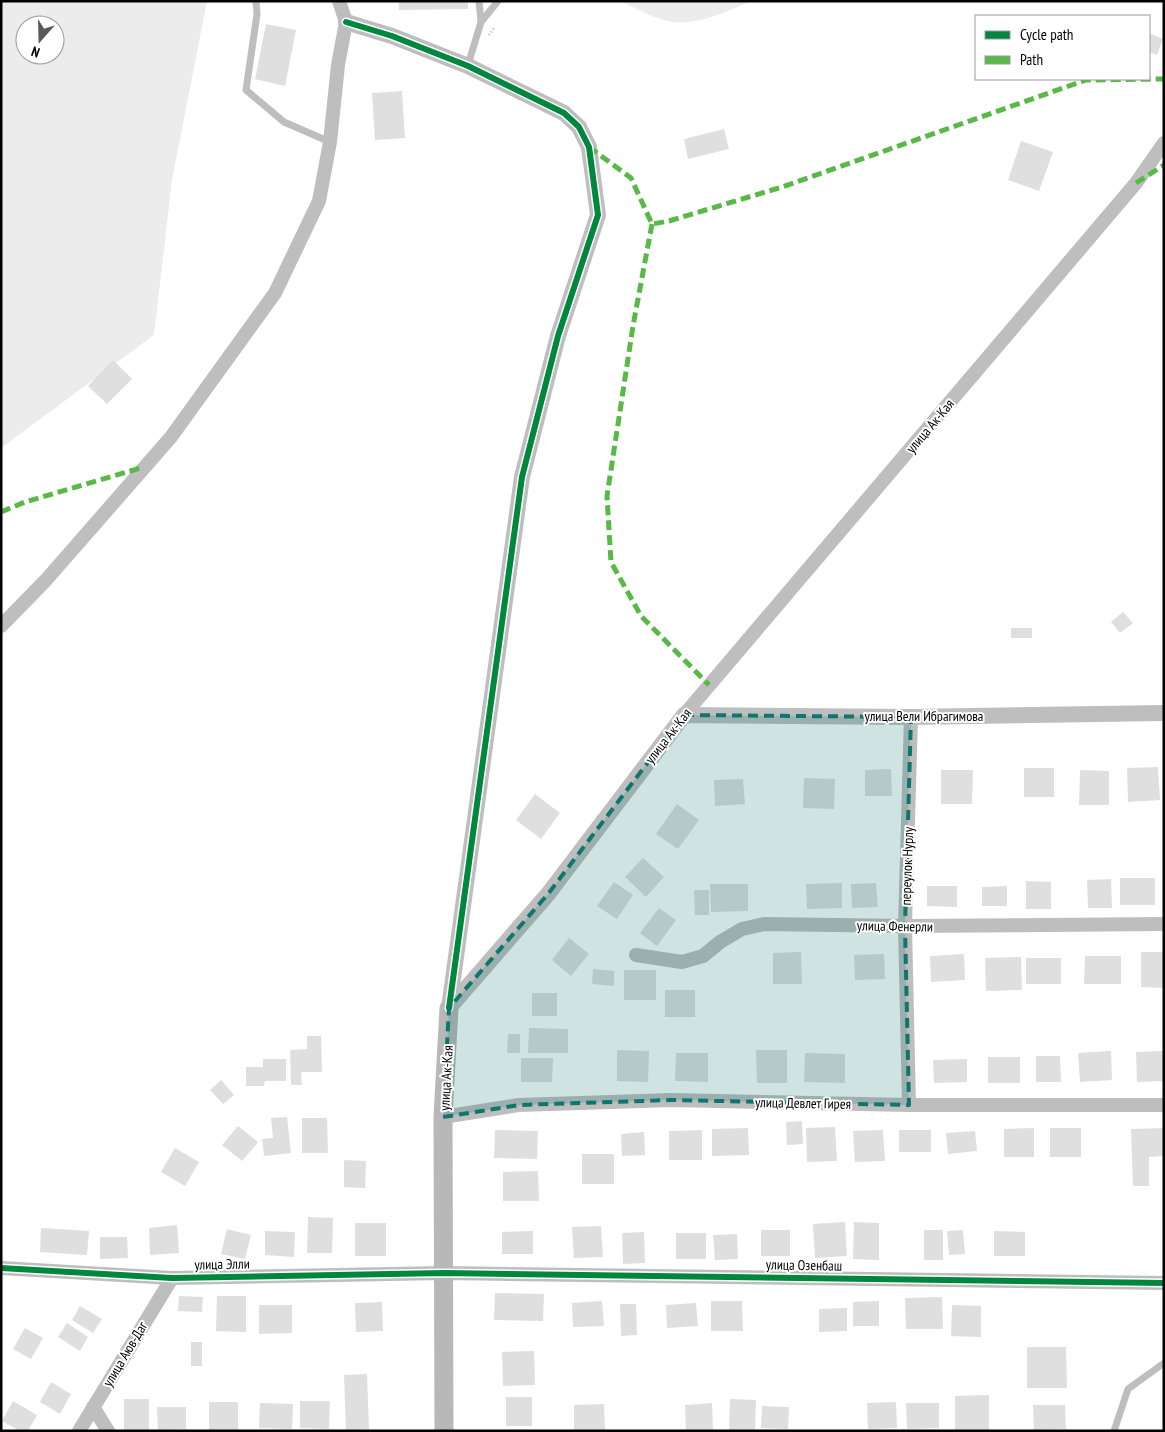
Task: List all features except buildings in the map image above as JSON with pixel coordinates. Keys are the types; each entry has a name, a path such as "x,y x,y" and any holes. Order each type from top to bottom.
{"main road":[{"name":"улица Ак-Кая","path":"444,1431 443,1117 449,1008"}],"street":[{"path":"1,626 46,580 171,437 274,293 320,201 330,142 338,65 346,22 339,1"},
{"path":"346,22 392,36 468,66 564,113 579,127 589,147 598,215 558,336 522,477 449,1008"},
{"name":"улица Ак-Кая","path":"449,1008 548,894 684,715 1136,183 1164,143"},
{"name":"улица Вели Ибрагимова","path":"684,715 911,717 1164,713"},
{"name":"переулок Нурлу","path":"909,1105 905,926 911,717"},
{"name":"улица Фенерли","path":"636,955 682,962 703,956 720,942 742,929 764,924 905,926 1164,924"},
{"name":"улица Девлет Гирея","path":"443,1117 519,1105 671,1100 909,1105 1164,1104"},
{"name":"улица Элли","path":"1,1268 172,1278 444,1272"},
{"name":"улица Озенбаш","path":"444,1272 1164,1283"},
{"name":"улица Аюв-Даг","path":"78,1431 172,1278"},
{"path":"93,1406 108,1431"}],"lane":[{"path":"256,1 257,14 246,90 284,122 330,142"},
{"path":"479,1 482,22"},
{"path":"468,66 482,22 498,1"},
{"path":"1114,1431 1128,1389 1164,1363"}],"highlighted area":[{"path":"684,715 911,717 905,926 909,1105 671,1100 519,1105 443,1117 449,1008 548,894"}],"shaded area":[{"path":"1,1 207,1 172,180 154,335 1,448"},
{"path":"621,1 752,1 703,19 673,22 660,19"}],"marked path":[{"path":"1150,79 1164,79"},
{"path":"589,147 631,178 652,224 669,221 782,187 1086,80"},
{"path":"1136,183 1164,165"},
{"path":"652,224 633,326 607,496 611,562 641,616 709,685"},
{"path":"1,512 25,502 144,467"}],"cycle path":[{"path":"346,22 392,36 468,66 564,113 579,127 589,147 598,215 558,336 522,477 449,1008"},
{"path":"1,1268 172,1278 444,1273 1164,1283"}]}
